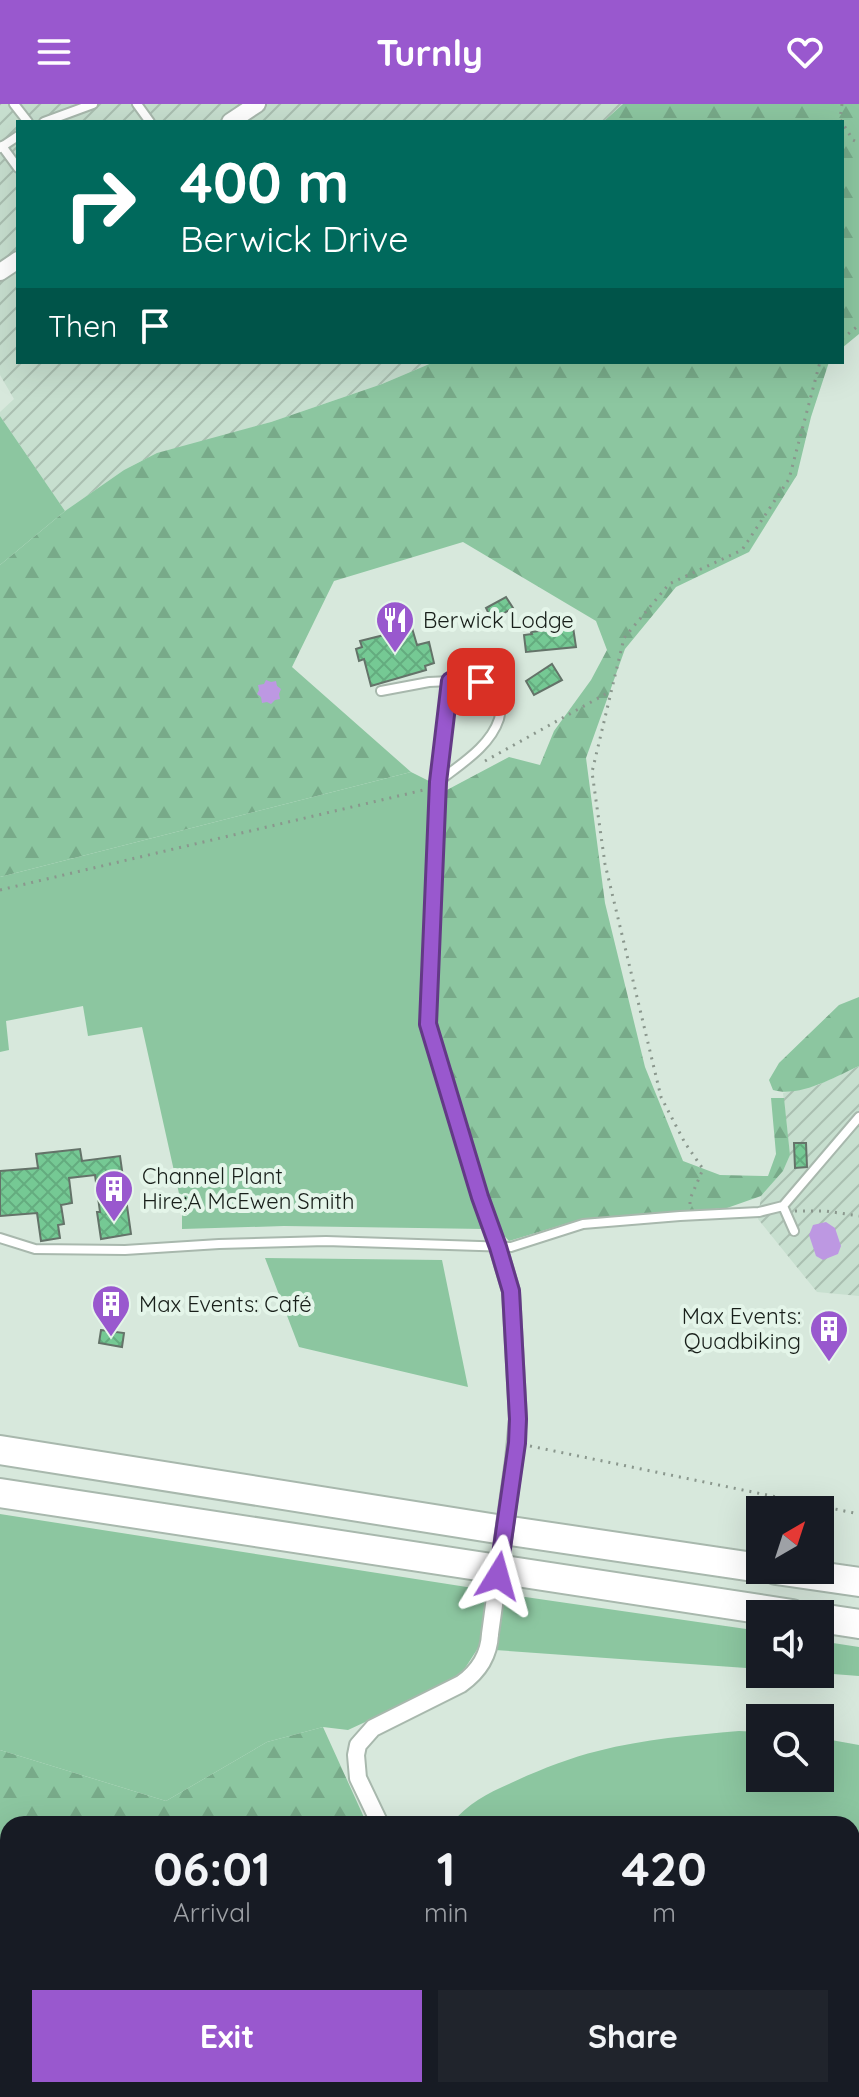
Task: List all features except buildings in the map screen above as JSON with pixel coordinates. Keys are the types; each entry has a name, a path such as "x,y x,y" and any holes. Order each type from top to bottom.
{"highway":[{"path":"0,1450 746,1566"},
{"path":"0,1493 746,1607"},
{"path":"834,1578 859,1582"},
{"path":"834,1620 859,1624"}],"street":[{"path":"233,120 257,104"},
{"path":"376,1816 358,1778 358,1745 373,1728 461,1684 486,1656 518,1419 511,1291 498,1247"}],"lane":[{"path":"14,104 26,120"},
{"path":"49,120 93,104"},
{"path":"80,110 80,120"},
{"path":"1,147 16,166"},
{"path":"450,681 438,785 428,1024 498,1247"},
{"path":"381,691 429,682 500,681 499,718 487,740 438,785"},
{"path":"0,1238 35,1249 125,1250 326,1241 511,1247 583,1224 784,1210 859,1117"},
{"path":"784,1210 794,1231"}],"path":[{"path":"844,125 853,140 859,143"},
{"path":"691,1215 690,1199 703,1169 685,1143 661,1097 605,864 592,772 624,638 669,584 742,550 789,479 819,364"},
{"path":"478,765 612,690"},
{"path":"0,890 438,785"},
{"path":"784,1210 859,1216"},
{"path":"515,1451 859,1514"}],"shaded area":[{"path":"0,104 623,104 605,120 16,120 16,364 429,364 382,384 271,422 168,450 124,470 65,511 0,416 0,412 14,399 0,375"},
{"path":"266,680 276,681 281,689 280,699 271,704 262,703 257,694 258,685"},
{"path":"859,1066 859,1296 817,1292 758,1219 761,1196 783,1171 790,1155 783,1093 818,1085"},
{"path":"826,1222 835,1228 841,1246 838,1254 823,1260 816,1256 809,1235 813,1225"}],"green space":[{"path":"623,104 859,104 859,334 844,346 844,120 605,120"},
{"path":"429,364 828,364 797,475 749,552 676,587 625,649 586,758 605,903 645,1067 683,1161 720,1175 768,1176 776,1154 771,1098 784,1098 790,1155 783,1171 761,1196 727,1208 582,1219 509,1241 498,1229 436,1022 437,916 445,791 509,757 540,765 554,731 591,680 607,650 596,621 463,542 334,581 292,667 411,772 0,877 0,565 65,511 124,470 157,453 271,422 382,384"},
{"path":"0,416 65,511 0,565"},
{"path":"411,772 431,782 424,963 425,1021 485,1229 284,1226 182,1229 182,1207 142,1027 88,1036 83,1006 6,1021 9,1050 0,1052 0,877"},
{"path":"859,997 859,1066 805,1089 773,1090 769,1080 779,1063 839,1005"},
{"path":"265,1258 442,1260 468,1387 299,1347"},
{"path":"0,1514 486,1590 480,1645 458,1679 348,1730 323,1727 267,1742 166,1801 0,1750"},
{"path":"505,1594 746,1629 746,1668 495,1650"},
{"path":"834,1643 859,1647 859,1676 834,1674"},
{"path":"323,1727 363,1816 0,1816 0,1750 166,1801 267,1742"},
{"path":"746,1731 746,1792 834,1792 834,1741 859,1745 859,1816 458,1816 486,1795 532,1774 576,1757 650,1740"}],"place":[{"name":"Berwick Lodge","path":"395,654"},
{"name":"Channel Plant Hire;A McEwen Smith","path":"114,1223"},
{"name":"Max Events: Café","path":"111,1338"},
{"name":"Max Events: Quadbiking","path":"829,1363"}],"route":[{"path":"481,682 450,681 438,782 428,1024 511,1291 517,1443 498,1576"}]}
